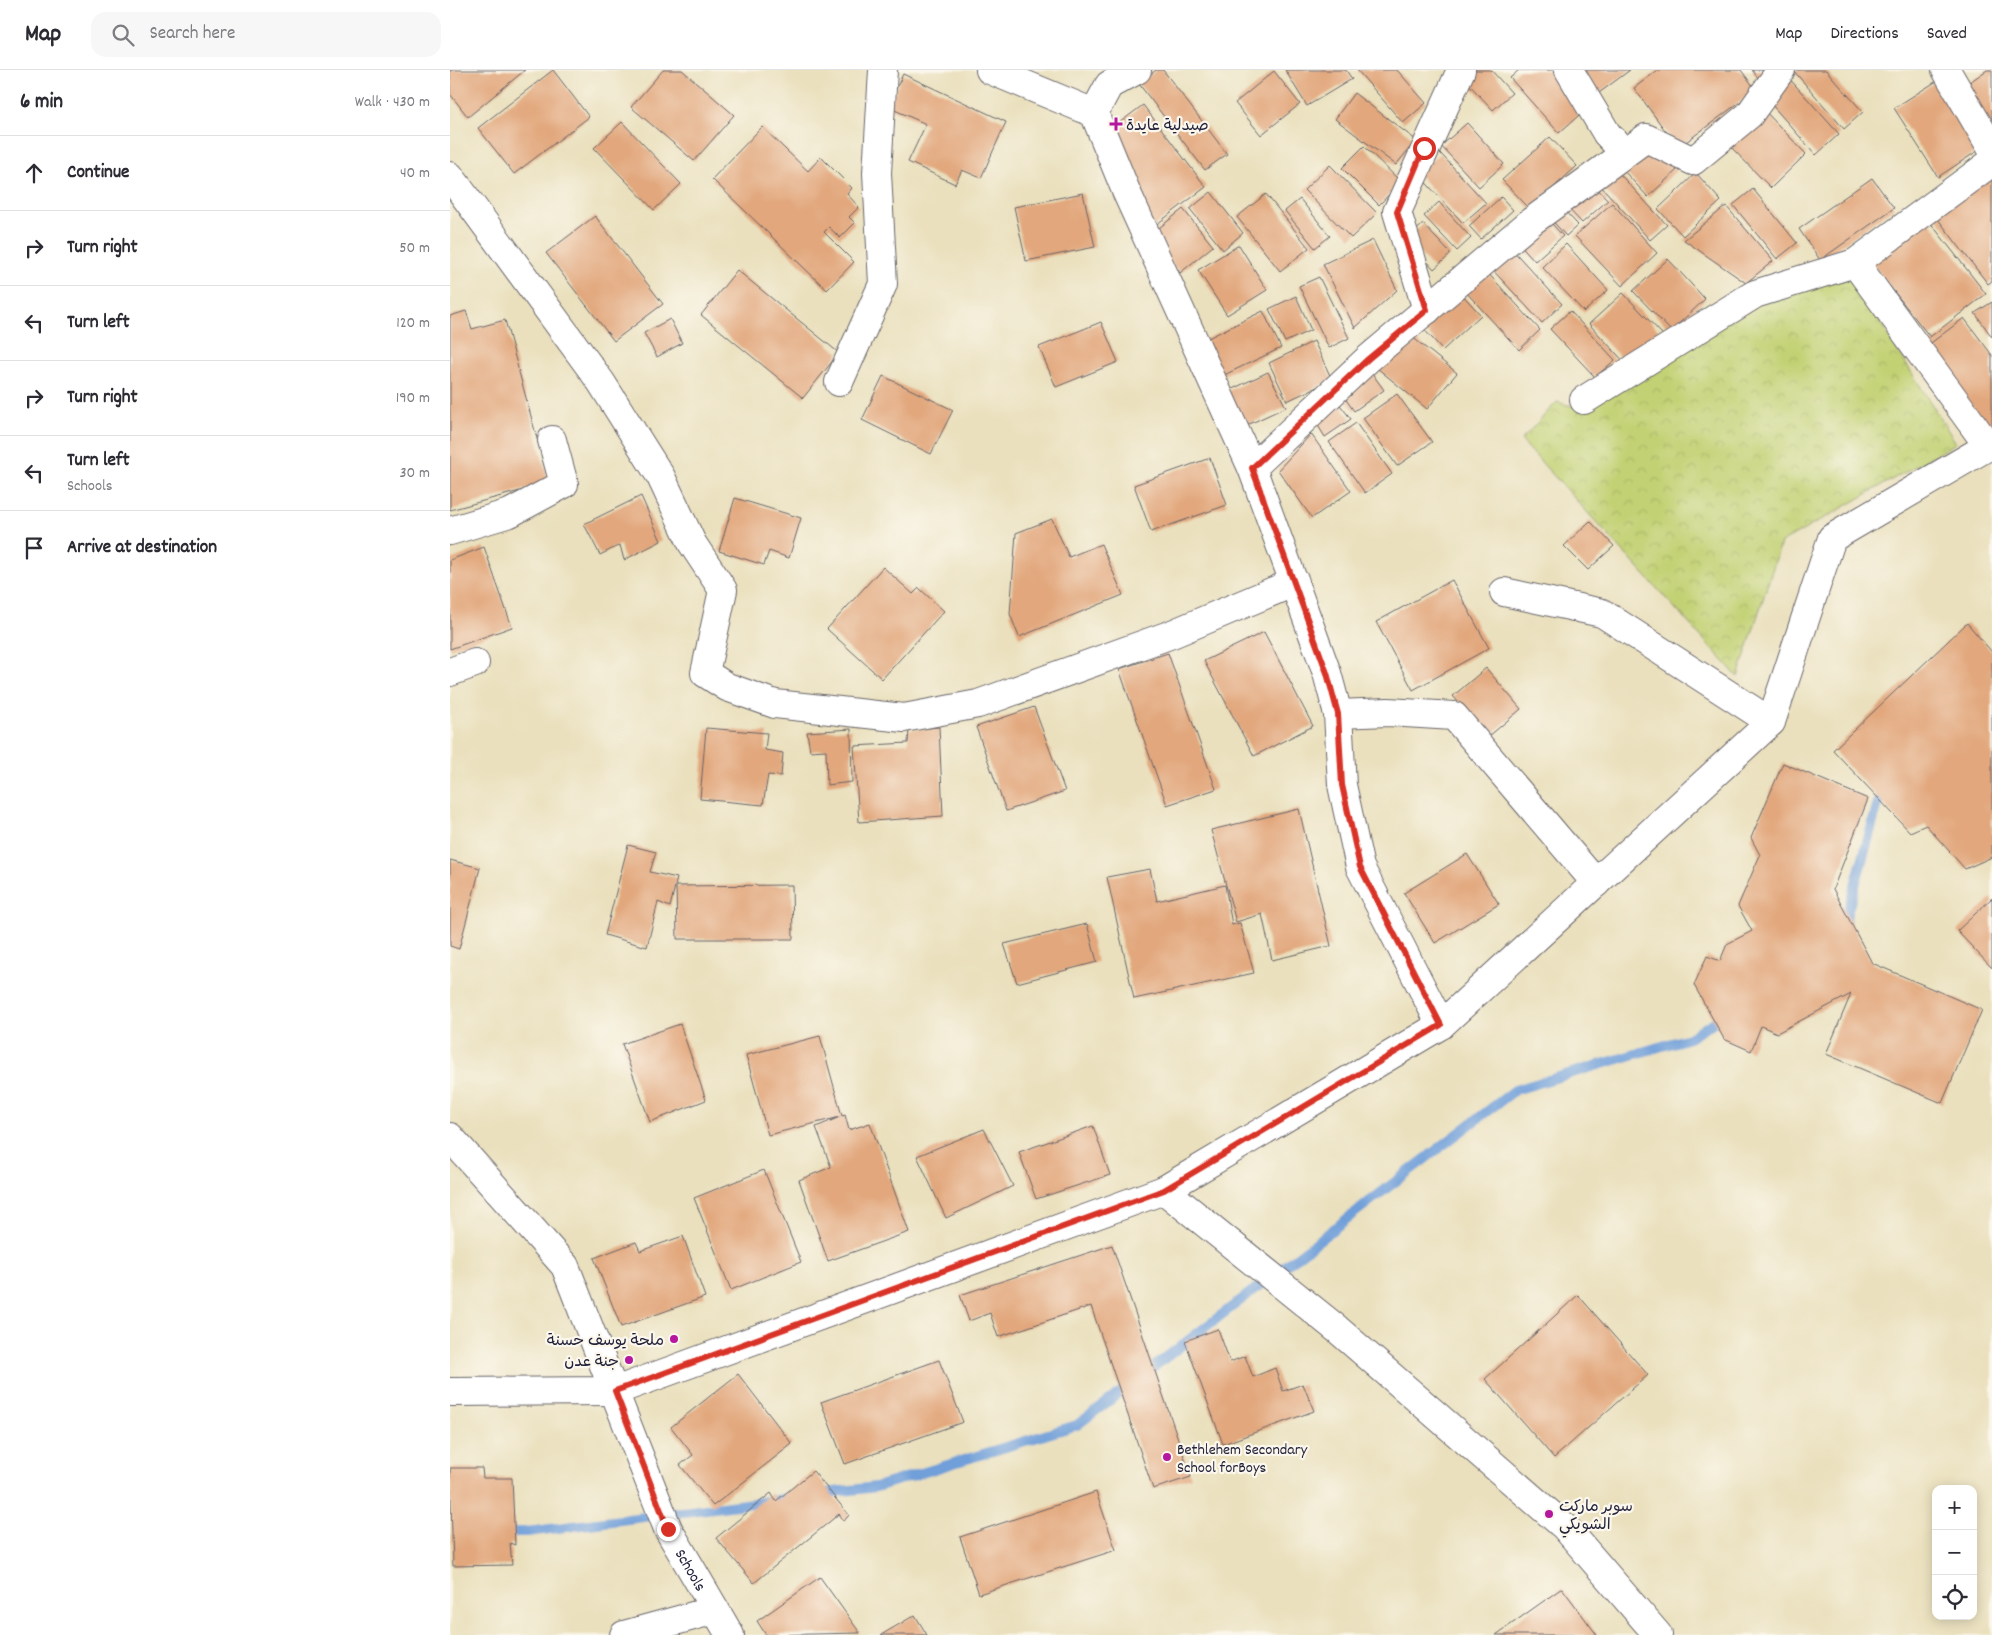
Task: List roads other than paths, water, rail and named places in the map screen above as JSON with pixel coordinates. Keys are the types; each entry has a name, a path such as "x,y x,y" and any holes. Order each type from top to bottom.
{"street":[{"path":"839,382 883,284 878,173 883,70"},
{"path":"990,70 1094,113"},
{"path":"1137,70 1108,78 1094,113 1126,191 1252,468 1295,582 1338,714 1342,785 1360,867 1441,1025"},
{"path":"1427,310 1397,212 1461,70"},
{"path":"1569,70 1607,134 1624,152"},
{"path":"1252,468 1368,359 1532,221 1624,152 1646,138 1693,161 1749,115 1782,70"},
{"path":"1946,70 1992,149"},
{"path":"1584,400 1754,294 1854,263 1992,162"},
{"path":"450,176 601,382 661,477 692,544 723,590 705,673 727,687 775,704 904,718 960,708 978,704 1172,634 1295,582"},
{"path":"450,1392 615,1391 1164,1190 1441,1025 1771,722 1832,538 1990,445 1854,263"},
{"path":"450,531 510,513 564,484 552,440"},
{"path":"1504,592 1602,613 1771,722"},
{"path":"1338,714 1388,712 1454,716 1596,883"},
{"name":"Schools","path":"450,1137 565,1266 668,1529 730,1635"},
{"path":"1164,1190 1337,1329 1565,1527 1658,1635"},
{"path":"624,1635 715,1610"}],"waterway":[{"path":"1843,928 1883,786"},
{"path":"1143,1375 1515,1090 1689,1038 1725,1015"},
{"path":"817,1494 876,1487 1077,1425 1130,1385"},
{"path":"502,1532 527,1532 791,1498"}],"place":[{"name":"صيدلية عايدة","path":"1116,124"},
{"name":"ملحة يوسف حسنة","path":"674,1339"},
{"name":"جنة عدن","path":"629,1360"},
{"name":"Bethlehem Secondary School forBoys","path":"1167,1457"},
{"name":"سوبر ماركت الشويكي","path":"1549,1514"}]}
